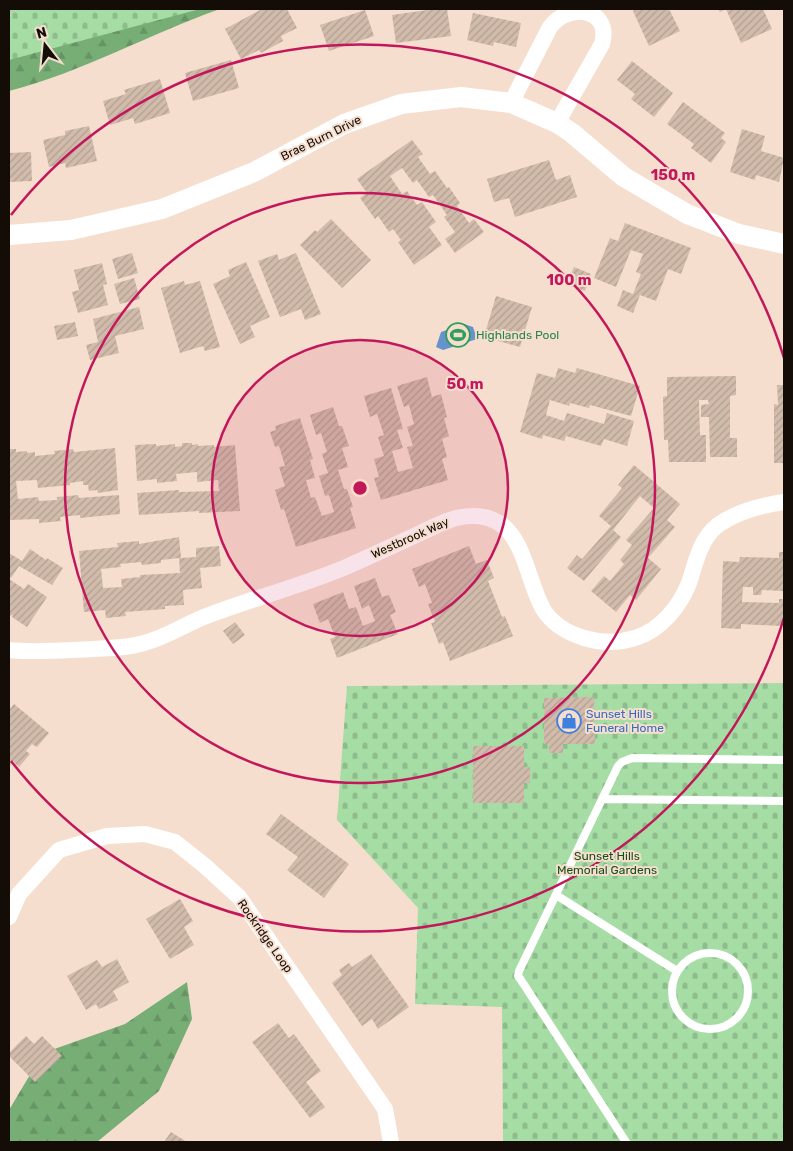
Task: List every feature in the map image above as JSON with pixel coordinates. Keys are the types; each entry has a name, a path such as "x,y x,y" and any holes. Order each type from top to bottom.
{"street":[{"path":"511,103 555,20 570,12 581,11 590,13 599,20 605,35 602,44 557,123"},
{"name":"Brae Burn Drive","path":"9,235 71,230 162,209 254,172 344,124 401,104 461,97 511,103 557,123 624,176 687,214 739,234 784,244"},
{"name":"Westbrook Way","path":"9,650 70,650 130,646 144,643 210,615 346,567 442,523 460,517 475,516 491,519 502,525 513,536 523,554 543,609 561,628 574,635 604,642 637,638 662,622 684,596 702,546 717,526 741,514 784,502"},
{"name":"Rockridge Loop","path":"9,917 19,894 59,850 107,836 144,834 174,842 205,866 239,898 385,1109 392,1142"}],"lane":[{"path":"626,1142 518,976 618,766 627,760 784,760"},
{"path":"602,799 784,801"},
{"path":"556,895 678,971"},
{"path":"708,952 720,953 731,958 740,966 746,977 749,989 748,1001 743,1012 724,1027 700,1028 690,1023 680,1016 673,999 673,982 678,971 685,961 696,955 708,952"}],"green space":[{"path":"9,9 220,9 63,74 9,91"},
{"path":"9,9 200,9 9,60"},
{"name":"Sunset Hills Memorial Gardens","path":"784,683 784,1142 503,1142 502,1007 415,1004 418,908 337,820 347,686"},
{"path":"187,982 192,1019 159,1091 97,1142 9,1142 9,1110 43,1053 125,1024"}],"water":[{"name":"Highlands Pool","path":"464,324 473,327 477,339 443,350 436,347 441,332"}],"building":[{"path":"262,9 287,9 297,28 281,36 283,41 261,53 259,50 241,59 225,29"},
{"path":"447,9 451,36 396,43 392,15"},
{"path":"637,9 669,9 680,31 649,46 633,11"},
{"path":"726,9 763,9 772,29 741,43"},
{"path":"365,10 374,36 329,51 320,25"},
{"path":"473,13 521,23 516,47 494,42 493,46 467,40"},
{"path":"231,60 239,88 193,101 185,73"},
{"path":"632,61 673,93 654,117 631,99 635,94 617,80"},
{"path":"160,79 170,113 135,124 133,118 110,125 103,101 126,94 124,90"},
{"path":"683,102 725,133 721,138 726,142 711,163 691,148 694,144 667,124"},
{"path":"89,126 97,161 66,168 65,163 49,167 43,140 65,135 65,131"},
{"path":"742,129 765,136 761,151 784,158 779,182 756,175 755,180 730,172"},
{"path":"412,140 423,154 418,157 430,174 435,171 460,203 457,206 469,223 474,219 484,232 455,253 445,239 455,232 444,217 447,215 433,195 429,197 417,180 413,183 402,168 390,176 402,194 407,191 417,205 422,202 436,222 429,227 442,245 414,265 398,242 401,240 393,229 389,232 378,216 375,219 360,198 367,193 357,179"},
{"path":"31,152 32,181 9,182 9,153"},
{"path":"549,160 556,180 570,175 577,197 515,217 509,198 494,202 487,179"},
{"path":"331,219 371,260 342,288 300,245 315,230 317,232"},
{"path":"625,223 691,248 681,274 668,269 656,301 640,295 633,313 617,306 623,290 633,294 641,274 636,272 643,254 631,250 616,287 594,278 610,238 618,241"},
{"path":"132,253 138,273 118,279 112,259"},
{"path":"296,253 321,314 305,320 301,309 280,317 258,261 277,254 279,260"},
{"path":"246,262 270,317 250,326 255,337 240,344 213,284 230,276 228,270"},
{"path":"102,263 107,284 103,285 108,305 78,313 72,292 79,290 74,270"},
{"path":"574,267 591,274 585,291 567,284"},
{"path":"134,278 140,299 120,304 114,284"},
{"path":"184,281 185,285 200,281 220,347 205,351 203,346 180,353 161,288"},
{"path":"496,296 532,307 520,347 484,337"},
{"path":"139,307 144,329 115,336 119,353 90,360 86,345 98,342 93,319"},
{"path":"75,322 78,336 57,340 54,326"},
{"path":"558,368 575,373 577,368 640,386 631,416 590,405 589,408 570,403 569,406 550,400 546,415 564,421 567,413 604,424 607,413 634,421 627,446 604,439 601,446 566,436 564,441 543,435 542,439 520,432 537,373 555,378"},
{"path":"736,376 736,395 730,396 730,438 737,438 737,457 710,457 709,417 701,417 701,405 709,404 708,400 699,400 700,435 706,435 706,462 669,462 668,440 664,440 663,397 667,396 667,377"},
{"path":"427,377 432,397 441,394 447,417 444,418 449,436 442,439 447,457 442,459 448,480 381,500 374,478 379,477 374,459 384,456 378,437 384,435 377,414 370,417 364,396 391,388 403,429 397,430 403,448 392,451 398,472 413,468 407,447 413,446 407,427 414,424 409,405 404,407 397,386"},
{"path":"777,385 784,385 784,463 774,463 774,404 778,405"},
{"path":"333,407 339,426 342,426 349,446 342,448 348,467 338,470 344,489 347,489 353,507 350,508 356,528 296,547 284,509 281,510 275,490 285,486 279,467 285,466 279,446 275,447 270,432 276,430 275,426 300,418 313,459 310,460 315,478 306,480 311,498 315,497 322,516 334,512 329,495 325,496 319,476 328,473 322,454 327,452 321,433 316,435 310,415"},
{"path":"182,443 198,444 198,446 214,445 214,447 235,445 240,511 199,513 199,511 139,515 137,493 179,490 179,492 219,491 218,480 197,482 197,472 176,474 177,481 157,483 157,479 137,481 135,445 156,444 156,446 175,444 175,447 182,446"},
{"path":"115,448 118,490 98,493 97,490 89,491 88,485 83,485 83,481 70,483 70,485 38,488 37,480 16,481 18,499 38,497 39,501 57,500 57,497 78,495 79,498 119,495 120,514 80,518 80,515 60,517 61,521 39,523 39,519 9,520 9,449 16,449 16,452 35,452 35,456 55,454 54,451 73,449 74,452"},
{"path":"634,465 680,504 667,520 675,527 648,558 661,569 636,600 630,595 616,612 591,591 604,576 610,581 624,564 620,560 632,545 626,540 654,508 640,496 613,530 621,537 584,581 567,568 577,555 582,559 611,526 599,516 622,488 618,485"},
{"path":"179,537 181,558 196,557 196,548 219,546 221,566 200,568 202,588 183,590 184,605 165,606 165,609 125,612 126,616 106,618 105,610 84,612 79,551 118,547 117,543 139,541 139,544","holes":["179,558 180,573 140,575 140,577 121,579 122,587 103,588 101,569 121,567 120,564 141,562 142,565 161,563 161,560"]},
{"path":"469,546 476,564 487,560 494,578 488,581 502,617 505,616 513,636 450,661 443,642 439,644 431,623 435,622 428,604 432,603 425,584 419,587 412,569"},
{"path":"30,549 46,560 47,558 63,568 52,585 19,566 11,578 9,576 9,553 22,561"},
{"path":"779,552 784,552 784,591 762,590 761,595 753,595 753,587 743,587 742,602 779,603 779,599 784,599 784,622 782,622 781,626 741,624 741,629 721,628 723,561 739,562 740,557 779,558"},
{"path":"375,578 382,597 389,595 396,612 390,615 398,634 337,658 330,639 335,637 328,619 320,623 313,604 343,592 349,609 356,607 363,626 375,621 369,605 362,609 354,586"},
{"path":"9,579 24,589 28,584 47,597 27,627 12,617 13,615 9,616"},
{"path":"235,622 245,635 233,644 223,631"},
{"name":"Sunset Hills Funeral Home","path":"594,697 595,744 563,744 563,753 549,753 549,744 544,744 544,698"},
{"path":"14,704 49,733 37,747 32,744 26,751 30,754 19,767 13,761 9,767 9,710"},
{"path":"473,746 524,746 524,767 530,767 530,783 524,783 524,803 473,803"},
{"path":"281,814 349,864 324,898 287,870 298,857 266,834"},
{"path":"180,899 193,921 184,927 194,945 170,959 146,919"},
{"path":"371,954 409,1007 378,1029 372,1019 362,1026 332,983 342,975 339,970 349,963 352,967"},
{"path":"117,959 129,982 113,991 118,1000 99,1009 96,1004 86,1010 67,976 97,960 102,967"},
{"path":"278,1023 289,1038 294,1034 321,1071 306,1082 325,1107 310,1118 252,1042"},
{"path":"26,1036 34,1044 42,1036 62,1056 35,1082 9,1056 9,1053"},
{"path":"171,1132 187,1142 164,1142"}],"place":[{"name":"Highlands Pool","path":"458,335"},
{"name":"Sunset Hills Funeral Home","path":"569,721"}]}
